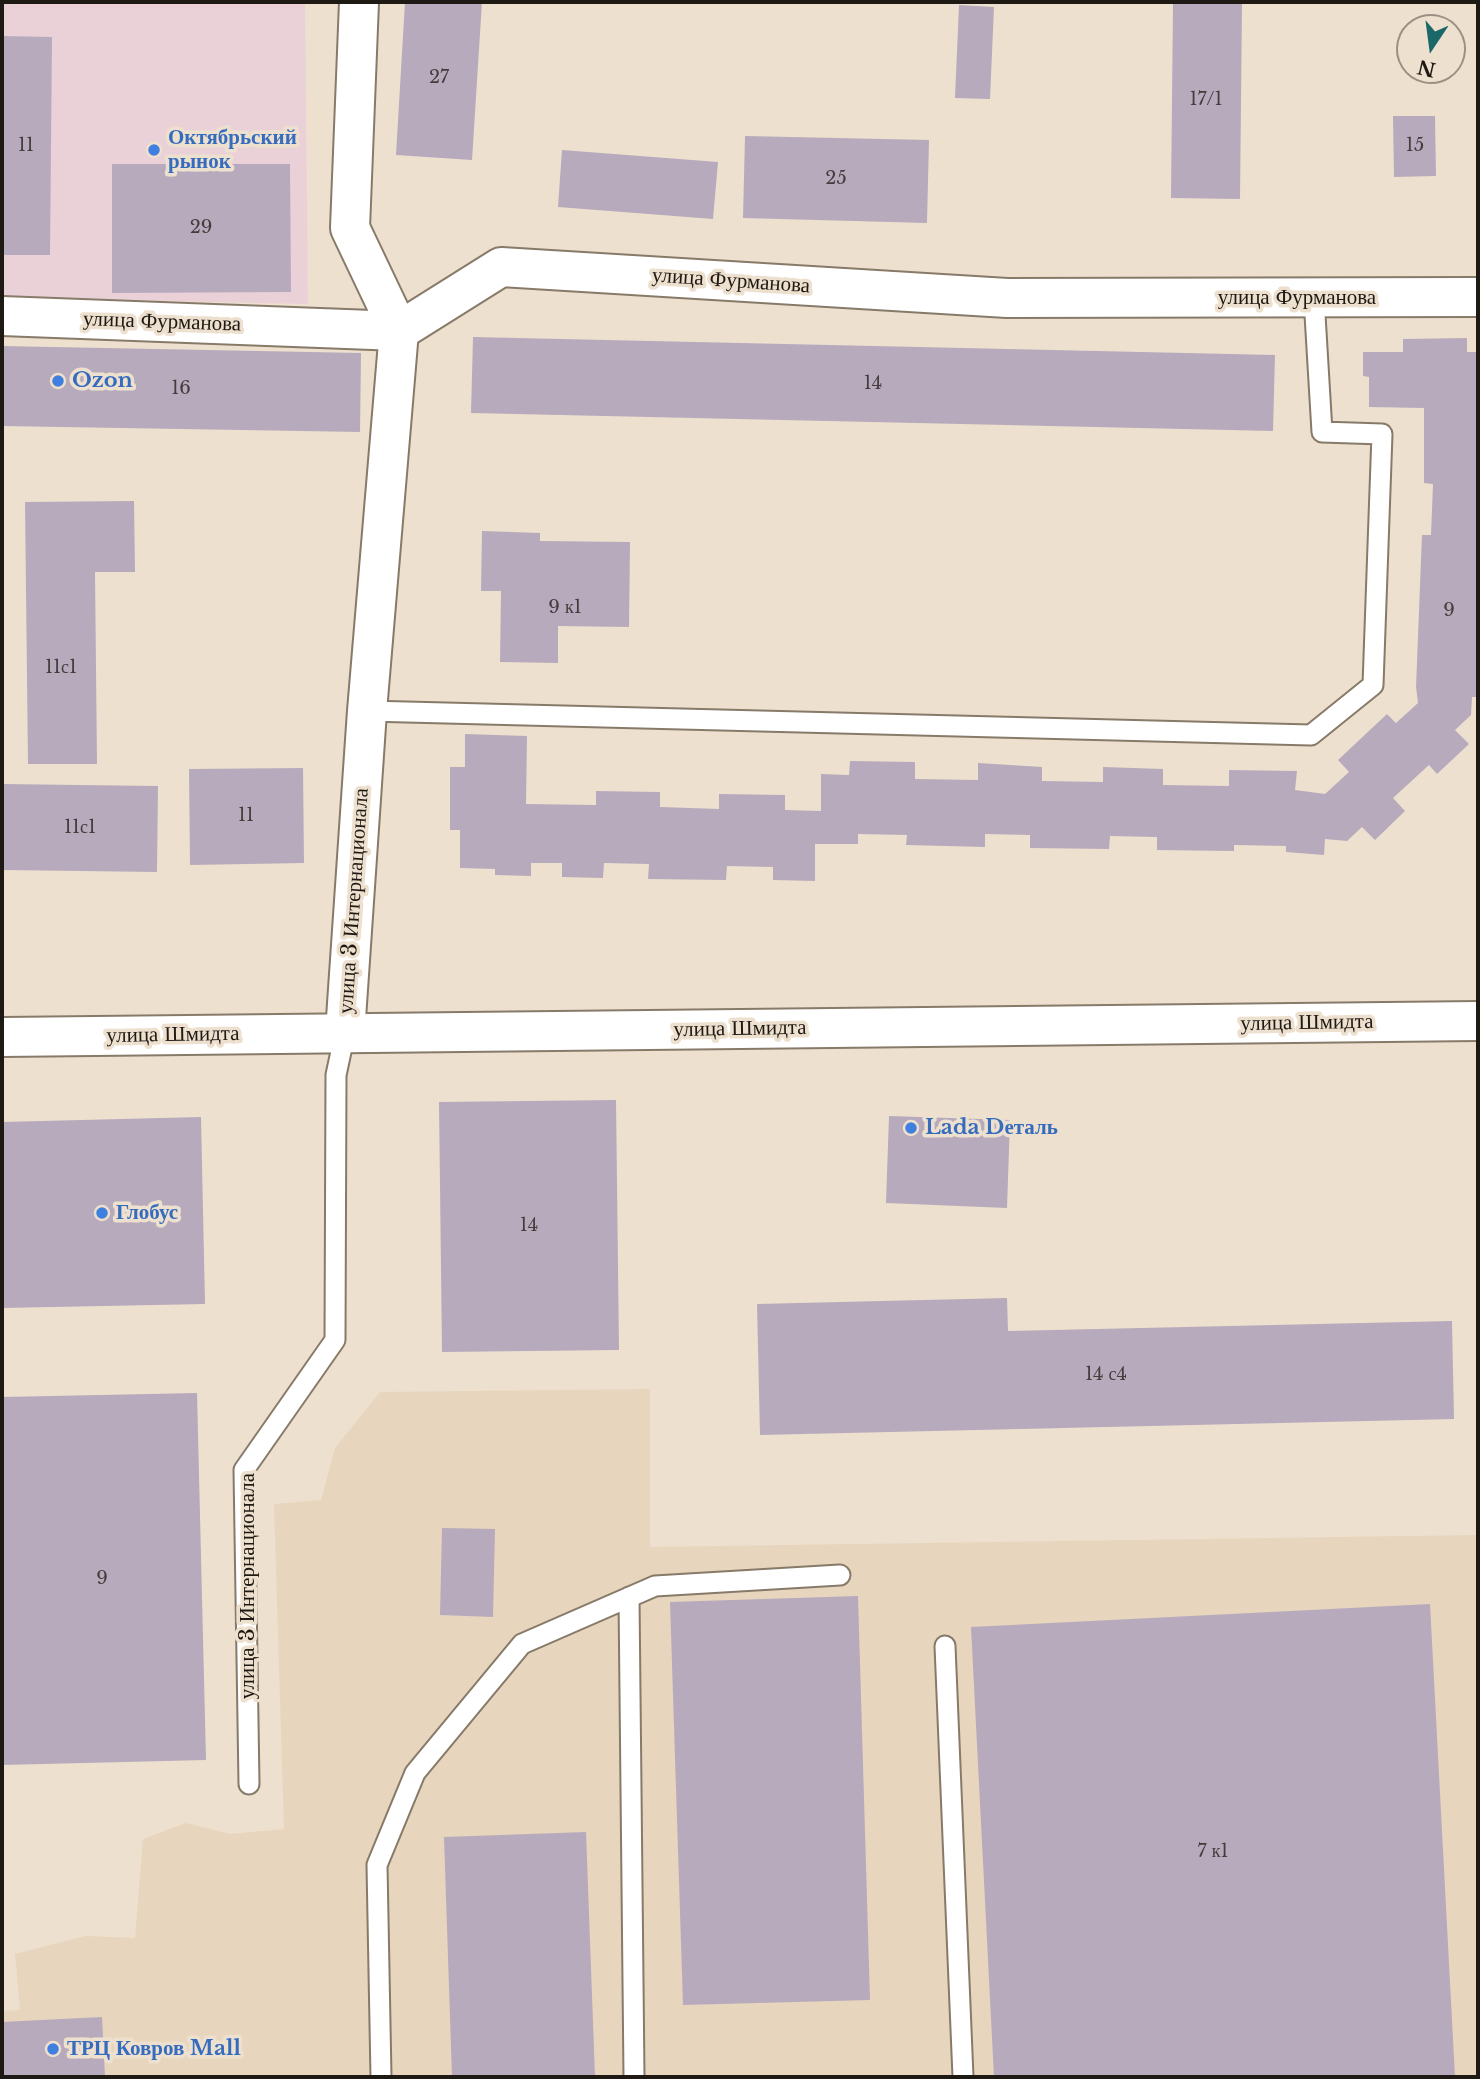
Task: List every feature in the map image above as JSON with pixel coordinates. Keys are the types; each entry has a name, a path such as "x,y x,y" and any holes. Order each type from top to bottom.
{"street":[{"path":"359,2 349,228 399,331"},
{"name":"улица Фурманова","path":"2,316 399,331 501,267 1007,298 1478,297"},
{"name":"улица 3 Интернационала","path":"345,1033 367,711 399,331"},
{"name":"улица Шмидта","path":"2,1037 1478,1021"}],"lane":[{"path":"367,711 1311,735 1373,685 1382,434 1322,432 1314,298"},
{"name":"улица 3 Интернационала","path":"249,1784 244,1470 335,1340 336,1075 345,1033"},
{"path":"381,2077 377,1865 415,1773 522,1644 655,1586 840,1575"},
{"path":"629,1597 634,2077"},
{"path":"945,1646 963,2077"}],"shaded area":[{"name":"Октябрьский рынок","path":"2,2 305,2 308,304 2,298"},
{"path":"650,1389 650,1547 1478,1535 1478,2077 2,2077 2,2011 20,2010 15,1954 85,1936 135,1938 143,1839 186,1823 230,1834 284,1829 274,1504 321,1500 335,1448 380,1392"}],"building":[{"path":"405,2 482,2 472,160 396,155"},
{"path":"1173,2 1242,2 1240,199 1171,198"},
{"path":"959,5 994,7 990,99 955,98"},
{"path":"2,36 52,37 50,255 2,255"},
{"path":"1393,116 1435,116 1436,176 1394,177"},
{"path":"745,136 929,140 927,223 743,218"},
{"path":"562,150 718,162 713,219 558,207"},
{"path":"112,164 290,164 291,292 112,293"},
{"path":"473,337 1275,355 1273,431 471,413"},
{"path":"1467,338 1467,352 1478,352 1478,697 1472,697 1471,715 1455,730 1469,744 1437,774 1429,765 1393,798 1405,811 1375,840 1362,827 1347,841 1325,839 1324,855 1286,852 1286,846 1234,845 1234,851 1157,850 1157,837 1110,836 1109,849 1030,848 1030,835 985,834 985,847 906,845 907,835 858,834 858,844 815,844 815,881 773,880 773,867 727,866 726,880 648,879 649,864 604,863 603,878 562,877 562,863 531,863 531,876 495,875 495,869 460,868 460,830 450,830 450,767 465,767 465,734 527,736 526,804 596,805 596,791 660,792 660,807 719,809 719,794 785,795 785,810 821,811 821,774 849,775 850,761 915,762 915,779 978,780 978,763 1042,767 1042,781 1103,782 1103,767 1163,769 1163,785 1229,786 1229,770 1297,771 1295,790 1325,794 1349,772 1338,760 1387,714 1396,723 1418,703 1416,687 1422,535 1431,535 1433,484 1424,483 1424,408 1369,407 1369,377 1363,376 1363,352 1403,352 1403,339"},
{"path":"2,346 361,353 360,432 2,426"},
{"path":"134,501 135,572 95,572 97,764 28,764 25,502"},
{"path":"482,531 540,533 540,541 630,542 629,627 558,626 558,663 500,662 501,591 481,591"},
{"path":"303,768 304,863 190,865 189,769"},
{"path":"2,784 158,786 157,872 2,870"},
{"path":"616,1100 619,1350 442,1352 439,1102"},
{"path":"889,1116 1010,1120 1007,1208 886,1203"},
{"name":"Глобус","path":"201,1117 205,1304 2,1308 2,1122"},
{"path":"1007,1298 1008,1331 1452,1321 1454,1419 760,1435 757,1304"},
{"path":"197,1393 206,1760 2,1765 2,1397"},
{"path":"442,1528 495,1529 493,1617 440,1615"},
{"path":"858,1596 870,2000 683,2005 670,1602"},
{"path":"1430,1604 1455,2077 994,2077 971,1627"},
{"path":"586,1832 595,2077 452,2077 444,1837"},
{"name":"ТРЦ Ковров Mall","path":"102,2017 105,2077 2,2077 2,2022"}],"place":[{"name":"Октябрьский рынок","path":"154,150"},
{"name":"Ozon","path":"58,381"},
{"name":"Lada Dеталь","path":"911,1128"},
{"name":"Глобус","path":"102,1213"},
{"name":"ТРЦ Ковров Mall","path":"53,2049"}]}
